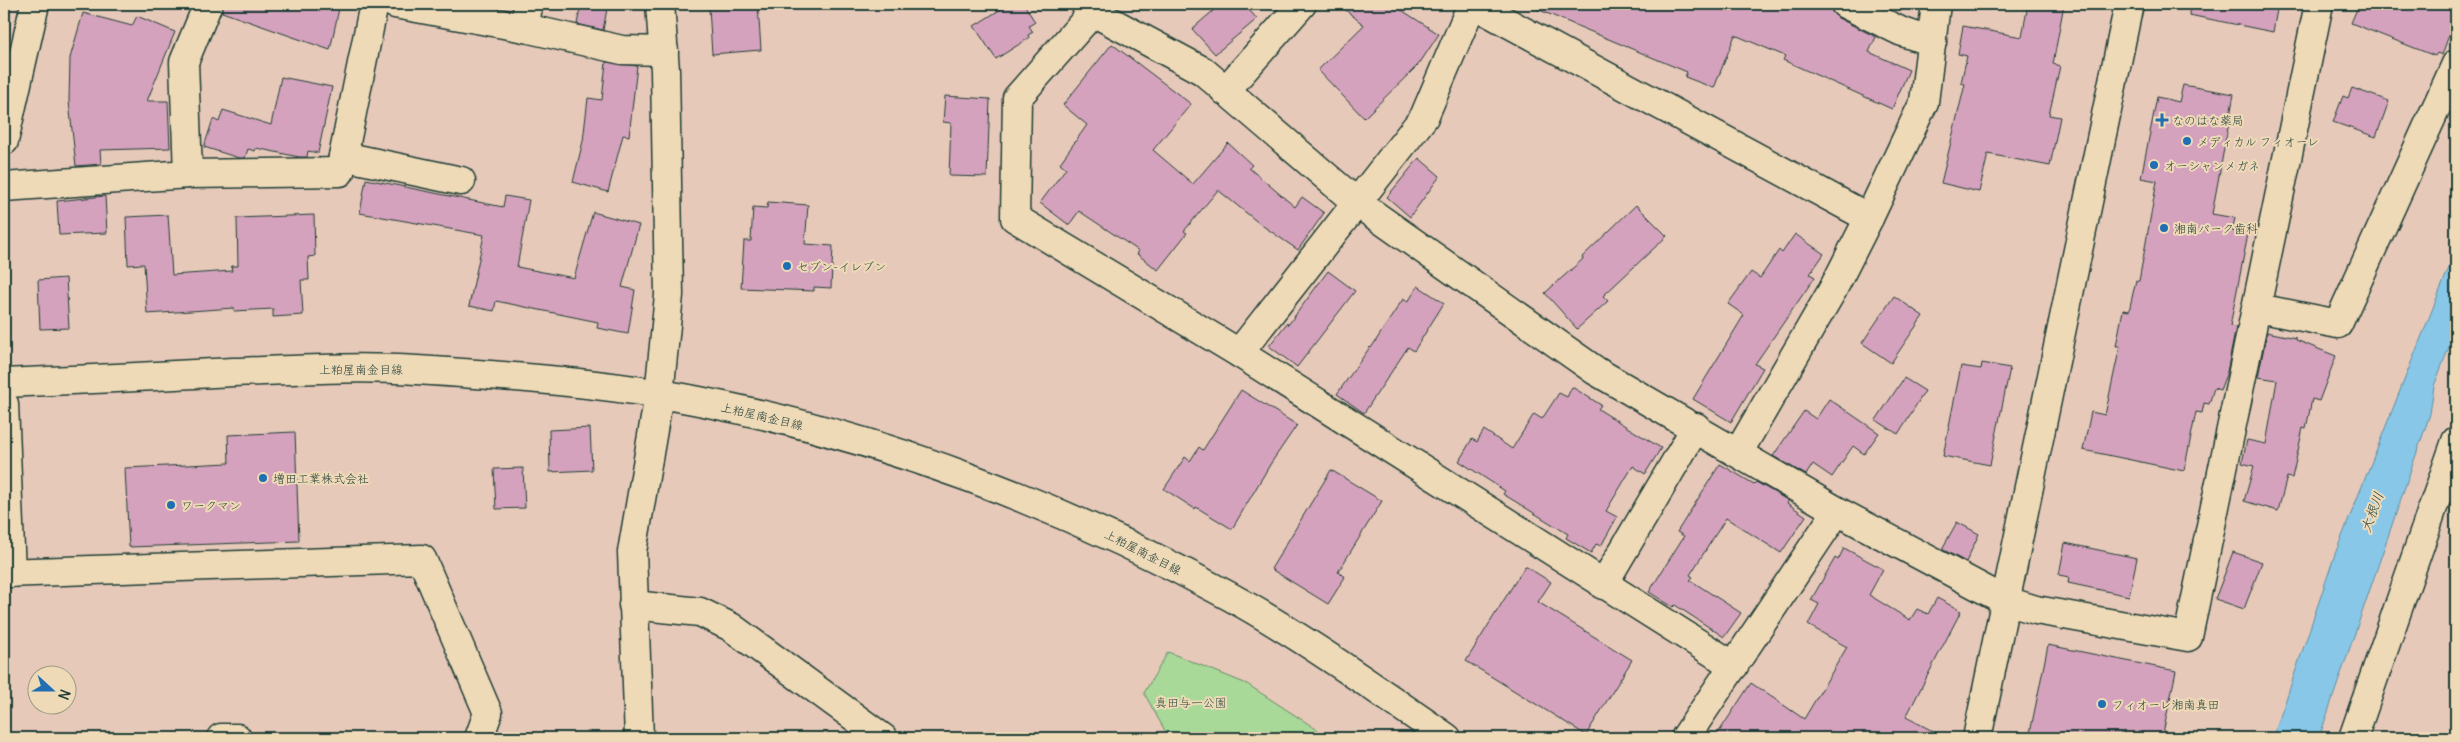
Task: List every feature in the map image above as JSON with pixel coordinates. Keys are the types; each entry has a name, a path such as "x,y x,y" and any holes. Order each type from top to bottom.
{"street":[{"path":"4,140 35,4"},
{"path":"188,174 184,62 208,4"},
{"path":"4,187 188,174 340,172 374,4"},
{"path":"394,4 526,16 622,50 664,51"},
{"path":"639,738 632,552 659,395 669,295 664,51 660,4"},
{"path":"1225,91 1302,4"},
{"path":"1239,354 1424,117 1472,4 1869,218"},
{"path":"1844,4 1900,31 1932,42"},
{"path":"1738,452 1832,291 1924,102 1936,4"},
{"path":"1977,738 2129,4"},
{"path":"1734,666 1239,354 1015,218 1017,98 1089,8 1203,71 1356,202 1596,371 1837,511 2006,601 2036,610 2188,637 2258,308 2319,4"},
{"path":"2258,308 2338,324 2456,64"},
{"path":"343,156 461,181"},
{"name":"上粕屋南金目線","path":"4,383 304,369 414,369 617,388 699,401 846,436 991,487 1107,534 1231,597 1340,664 1447,738"},
{"path":"4,404 7,573 422,559 488,714 480,738"},
{"path":"1603,585 1696,428"},
{"path":"2353,738 2456,441"},
{"path":"1685,738 1837,511"},
{"path":"633,605 700,612 731,627 883,738"},
{"path":"222,738 237,738"}],"green space":[{"name":"真田与一公園","path":"1168,652 1247,684 1330,738 1169,738 1144,693"}],"water":[{"name":"大根川","path":"2456,250 2456,329 2434,386 2430,414 2319,738 2273,738 2335,554"}],"building":[{"path":"223,4 340,4 330,50 222,12"},
{"path":"581,4 608,4 603,30 577,24"},
{"path":"1009,4 1024,4 1035,22 1029,26 1033,32 1028,35 1029,38 996,59 974,26"},
{"path":"1221,4 1244,4 1257,19 1215,54 1192,29"},
{"path":"1338,4 1392,4 1439,34 1419,64 1364,118 1318,70 1364,25"},
{"path":"1525,4 1830,4 1832,12 1838,18 1876,37 1869,52 1909,70 1892,109 1783,60 1785,56 1735,35 1714,88 1685,77 1687,72"},
{"path":"2028,4 2064,4 2053,64 2060,66 2049,115 2060,117 2050,166 1988,154 1979,192 1941,183 1965,84 1961,83 1967,56 1958,54 1963,26 2022,37"},
{"path":"2190,4 2278,4 2273,32 2189,15"},
{"path":"2359,4 2456,4 2456,15 2442,55 2437,53 2435,56 2351,23"},
{"path":"758,5 761,50 712,54 709,8"},
{"path":"83,13 132,26 137,16 175,32 147,101 168,101 170,148 100,150 101,164 76,166 69,102 70,58"},
{"path":"1112,44 1191,104 1153,150 1193,184 1228,143 1252,165 1249,168 1295,207 1302,197 1324,213 1298,250 1260,224 1218,190 1184,231 1187,233 1158,270 1137,254 1139,251 1079,211 1069,225 1040,203 1066,168 1060,163 1087,125 1063,105"},
{"path":"606,62 637,66 629,136 623,135 608,192 573,182 583,141 588,98 602,100"},
{"path":"281,77 332,87 318,153 308,151 307,157 299,157 256,148 255,151 248,149 245,158 239,158 204,147 213,119 219,122 223,110 271,125"},
{"path":"2183,85 2234,94 2212,214 2235,218 2232,231 2248,234 2230,326 2236,327 2227,372 2220,390 2214,388 2209,404 2204,403 2202,413 2196,412 2184,471 2083,450 2091,412 2105,415 2120,346 2116,346 2123,310 2129,311 2136,280 2139,281 2157,181 2141,178 2157,97 2179,102"},
{"path":"2352,88 2389,101 2376,137 2333,122 2343,96 2348,98"},
{"path":"945,96 990,99 987,177 949,176 951,123 943,122"},
{"path":"1419,158 1440,176 1410,217 1387,197"},
{"path":"366,179 503,207 505,196 529,200 517,267 574,278 593,212 639,225 622,287 635,290 628,334 597,328 598,322 496,301 494,311 469,306 484,235 360,213"},
{"path":"105,196 107,233 59,235 57,201"},
{"name":"セブン-イレブン","path":"768,202 808,205 805,244 833,246 831,288 814,287 814,291 741,288 744,241 751,241 753,207 767,208"},
{"path":"1636,205 1667,236 1603,296 1608,301 1577,329 1545,293 1583,259 1582,257"},
{"path":"168,215 172,275 232,271 231,266 238,266 237,218 314,215 315,256 308,257 309,280 301,280 303,315 273,317 273,309 234,311 234,308 147,314 144,264 128,265 126,217"},
{"path":"1795,234 1824,254 1810,274 1815,277 1755,364 1763,368 1731,422 1693,399 1744,315 1728,304 1751,272 1760,278 1779,250 1782,253"},
{"path":"1328,271 1355,291 1297,367 1269,346 1287,323 1288,325"},
{"path":"66,278 69,328 40,329 38,280"},
{"path":"1418,286 1444,303 1414,351 1408,347 1364,413 1337,394 1371,348 1403,299 1408,302"},
{"path":"1894,296 1923,316 1891,363 1862,343"},
{"path":"2267,332 2296,338 2296,340 2336,356 2319,401 2312,399 2306,429 2303,428 2292,478 2287,477 2278,511 2244,501 2254,466 2242,463 2247,440 2266,444 2277,380 2258,377"},
{"path":"1982,363 2010,368 1990,465 1943,456 1961,366 1981,369"},
{"path":"1904,378 1925,391 1898,434 1876,420"},
{"path":"1572,387 1601,405 1598,409 1661,448 1645,474 1633,466 1606,511 1617,517 1601,546 1596,544 1591,553 1566,538 1568,534 1503,494 1505,491 1459,461 1472,439 1477,442 1484,430 1512,449 1534,414 1542,419 1559,393 1567,397"},
{"path":"1241,390 1297,425 1271,463 1232,529 1196,507 1195,509 1164,489 1185,457 1190,461 1199,447 1203,450"},
{"path":"1829,399 1879,433 1864,454 1853,446 1832,477 1813,464 1806,475 1773,456 1804,411 1816,419"},
{"path":"590,428 592,470 550,472 549,430"},
{"path":"295,432 299,541 129,547 125,468 229,463 228,435"},
{"path":"1720,464 1754,484 1756,482 1789,501 1787,503 1806,516 1781,553 1726,518 1690,575 1693,577 1690,580 1741,613 1724,637 1675,605 1673,607 1649,592 1684,536 1677,532"},
{"path":"523,468 525,508 496,509 494,469"},
{"path":"1331,470 1382,501 1338,572 1345,577 1328,604 1271,569"},
{"path":"1957,522 1979,534 1966,562 1942,549"},
{"path":"2065,543 2137,558 2129,596 2068,583 2069,577 2059,575"},
{"path":"1844,548 1883,569 1869,595 1910,620 1917,609 1928,614 1937,598 1961,611 1906,717 1946,738 1715,738 1751,683 1804,719 1847,647 1808,625 1819,604 1811,600 1835,558 1838,560"},
{"path":"2233,552 2262,562 2244,609 2215,599"},
{"path":"1525,566 1551,582 1538,602 1632,660 1586,735 1466,661"},
{"name":"フィオーレ湘南真田","path":"2048,645 2176,671 2162,738 2029,738"}],"place":[{"name":"なのはな薬局","path":"2162,120"},
{"name":"メディカル フィオーレ","path":"2187,141"},
{"name":"オーシャンメガネ","path":"2154,165"},
{"name":"湘南パーク歯科","path":"2164,228"},
{"name":"セブン-イレブン","path":"787,266"},
{"name":"増田工業株式会社","path":"263,478"},
{"name":"ワークマン","path":"171,505"},
{"name":"フィオーレ湘南真田","path":"2102,704"}]}
